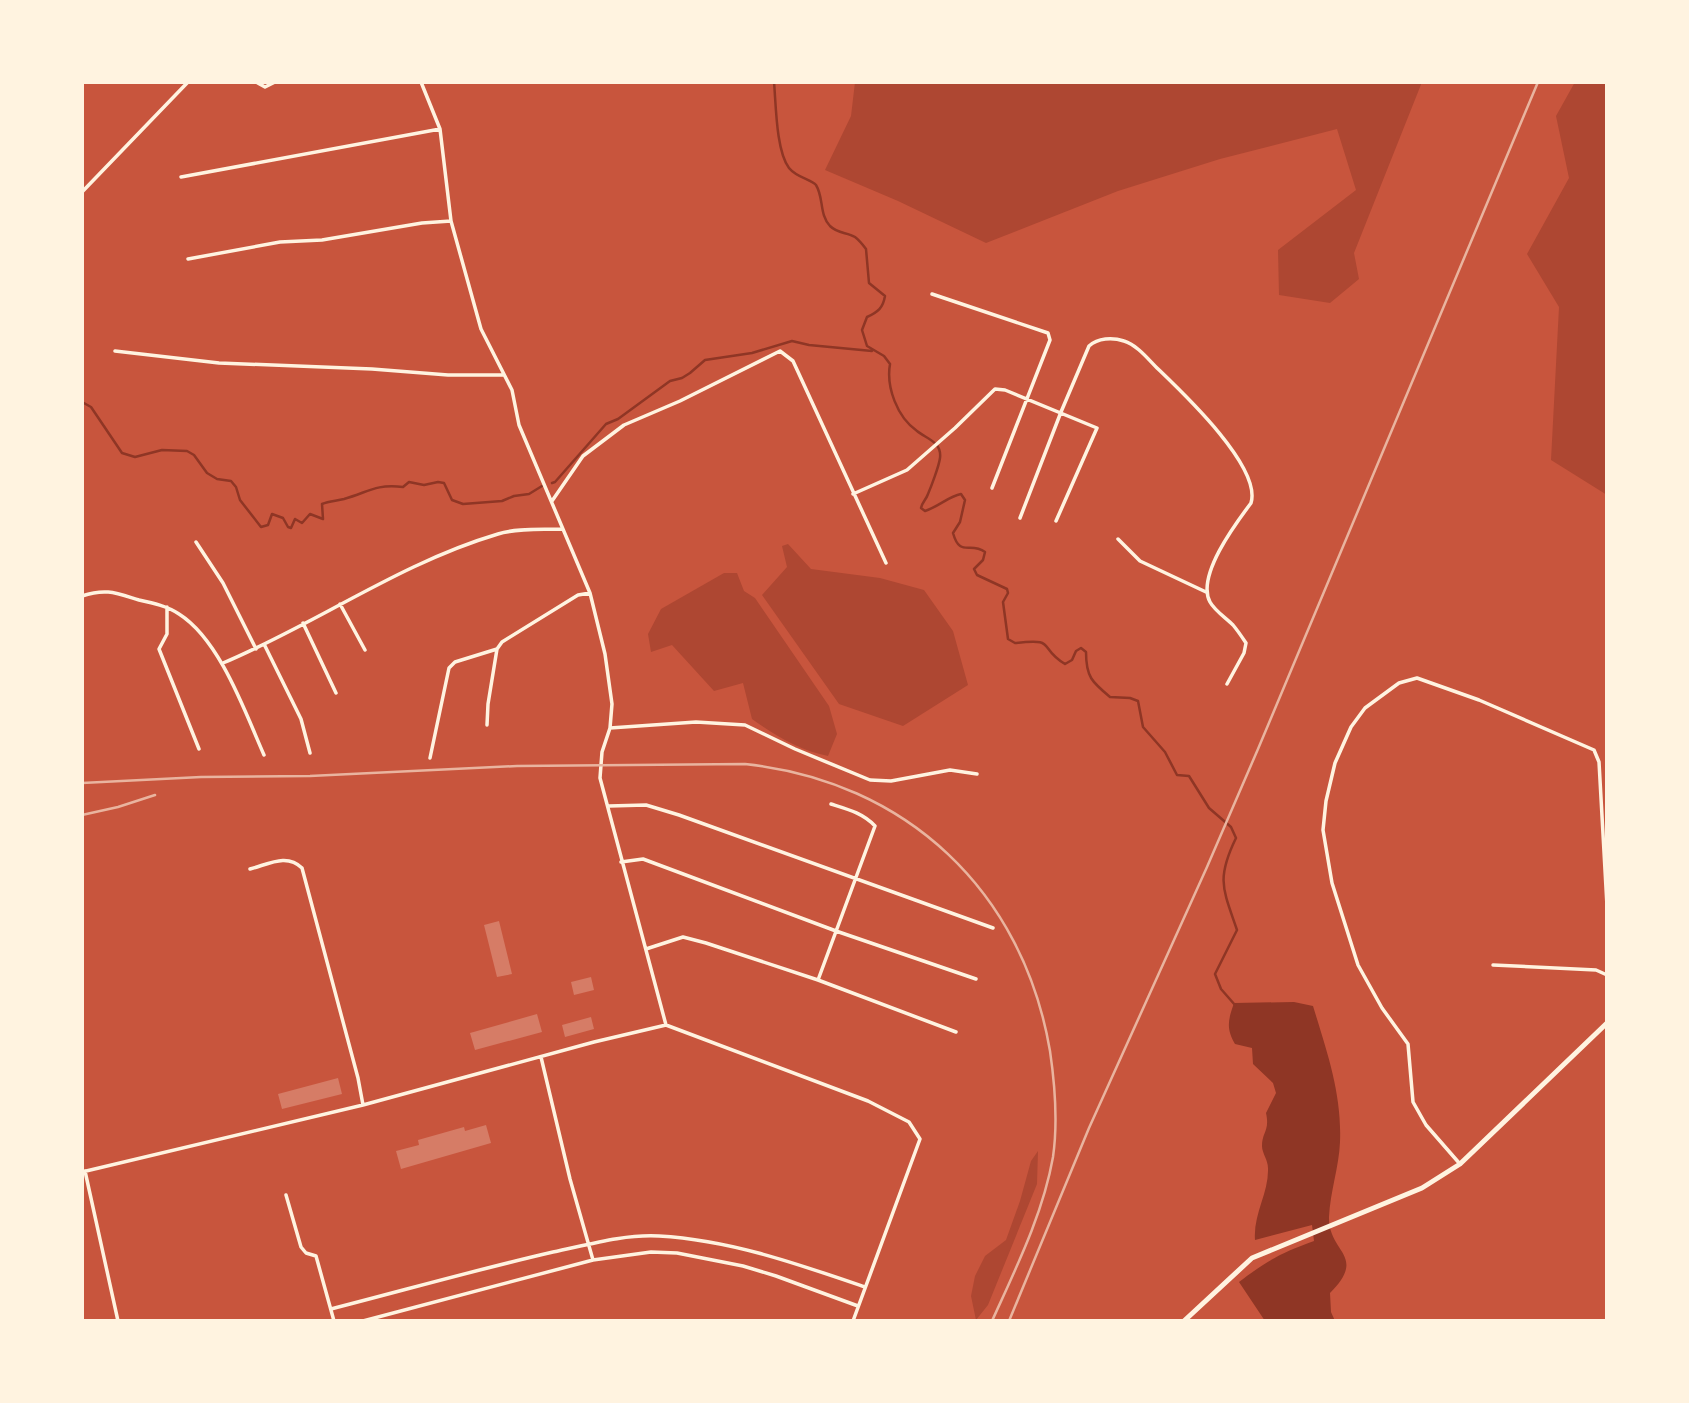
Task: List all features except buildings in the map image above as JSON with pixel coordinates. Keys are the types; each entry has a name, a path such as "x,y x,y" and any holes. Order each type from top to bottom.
{"main road":[{"path":"1184,1321 1252,1258 1422,1188 1460,1164 1607,1023"}],"street":[{"path":"82,192 188,82"},
{"path":"256,82 265,87 275,82"},
{"path":"421,82 440,129 451,222 481,329 512,390 519,425 590,593 605,654 612,704 610,728 599,767 600,778 666,1025"},
{"path":"181,177 440,129"},
{"path":"188,259 280,242 322,240 422,223 451,222"},
{"path":"932,294 1048,333 1050,340 992,488"},
{"path":"1020,518 1089,346 1095,341 1107,338 1126,341 1223,435 1247,480 1251,503 1228,533 1208,579 1206,592 1210,604 1234,626 1246,643 1244,653 1227,684"},
{"path":"115,351 219,363 447,375 504,374"},
{"path":"552,501 583,456 624,425 680,401 780,351 793,361 886,563"},
{"path":"853,494 907,470 995,389 1028,399 1097,428 1056,521"},
{"path":"223,663 265,646 405,570 501,533 562,529"},
{"path":"1118,539 1140,561 1206,592"},
{"path":"196,542 223,583 256,649"},
{"path":"82,596 101,590 167,607 190,622 223,663 264,755"},
{"path":"430,758 449,668 455,662 496,649 527,625 578,595 590,593"},
{"path":"340,604 365,650"},
{"path":"167,607 167,634 159,649 199,749"},
{"path":"303,623 336,693"},
{"path":"265,646 301,719 310,753"},
{"path":"487,725 496,649"},
{"path":"1460,1164 1426,1125 1413,1102 1408,1044 1382,1007 1358,965 1332,883 1323,830 1326,801 1335,764 1351,727 1365,708 1399,683 1417,678 1479,700 1594,750 1599,762 1607,906"},
{"path":"610,728 696,722 745,725 794,749 870,780 891,780 950,770 977,774"},
{"path":"818,980 875,826 869,819 853,810 831,804"},
{"path":"609,806 646,805 679,815 993,928"},
{"path":"250,869 286,859 296,861 302,868 363,1105"},
{"path":"621,862 643,859 835,931 976,979"},
{"path":"646,948 683,937 818,980 956,1032"},
{"path":"1493,965 1596,970 1607,975"},
{"path":"118,1321 84,1171 363,1105 666,1025 868,1101 909,1122 915,1129 920,1139 853,1321"},
{"path":"541,1057 593,1260"},
{"path":"286,1195 301,1247 306,1253 316,1256 334,1321"},
{"path":"331,1309 587,1245 634,1237 659,1236 718,1244 782,1258 865,1287"},
{"path":"363,1321 593,1260 652,1252 677,1253 743,1266 858,1306"}],"shaded area":[{"path":"855,82 1422,82 1354,253 1359,279 1330,303 1279,295 1278,250 1356,190 1337,129 1220,159 1118,191 986,243 825,170 851,116"},
{"path":"1575,82 1607,82 1607,495 1551,460 1559,307 1527,254 1569,178 1556,116"},
{"path":"788,544 811,569 880,578 924,590 953,631 968,685 903,726 839,704 762,595 787,567 782,546"},
{"path":"724,573 737,573 744,591 755,598 829,706 837,734 828,756 788,742 752,719 743,683 714,691 672,645 651,652 648,634 661,609"},
{"path":"1294,1002 1313,1006 1339,1107 1339,1151 1329,1217 1330,1229 1343,1254 1346,1270 1330,1293 1331,1312 1335,1321 1265,1321 1239,1282 1275,1258 1314,1241 1312,1225 1255,1240 1256,1221 1268,1177 1268,1165 1262,1146 1267,1124 1266,1113 1276,1093 1273,1083 1253,1064 1252,1048 1235,1044 1229,1029 1234,1003"},
{"path":"1038,1151 1037,1184 988,1305 976,1320 971,1296 975,1276 985,1256 1006,1240 1031,1161"}],"waterway":[{"path":"774,82 781,150 789,168 816,185 824,216 830,226 855,237 866,249 869,283 885,296 879,309 867,317 862,330 867,346 884,356 890,364 894,401 904,418 939,448 938,466 921,508 925,511 961,494 965,500 960,522 953,533 962,547 985,552 983,560 974,569 977,575 1007,589 1008,593 1003,602 1008,639 1015,643 1042,643 1065,664 1072,660 1076,651 1081,648 1086,652 1087,667 1094,683 1110,697 1138,701 1143,727 1165,752 1177,775 1189,776 1209,808 1231,827 1236,838 1226,864 1224,884 1237,930 1215,974 1221,989 1235,1005"},
{"path":"552,483 606,424 618,419 670,381 690,373 705,360 752,353 792,341 872,351"},
{"path":"82,402 91,407 122,453 135,457 162,450 187,451 194,455 207,473 217,479 231,481 240,500 261,527 268,525 272,514 283,518 291,528 295,519 302,523 310,514 323,519 322,504 378,488 403,487 409,482 424,485 444,483 452,500 463,504 502,501 529,494 542,486"}],"railway":[{"path":"1009,1321 1089,1128 1258,749 1538,82"},
{"path":"82,783 517,766 745,764 803,775 857,794 905,820 948,854 984,894 1014,941 1036,993 1050,1051 1056,1117 1053,1157 1043,1199 1028,1240 992,1321"},
{"path":"82,815 155,795"}]}
